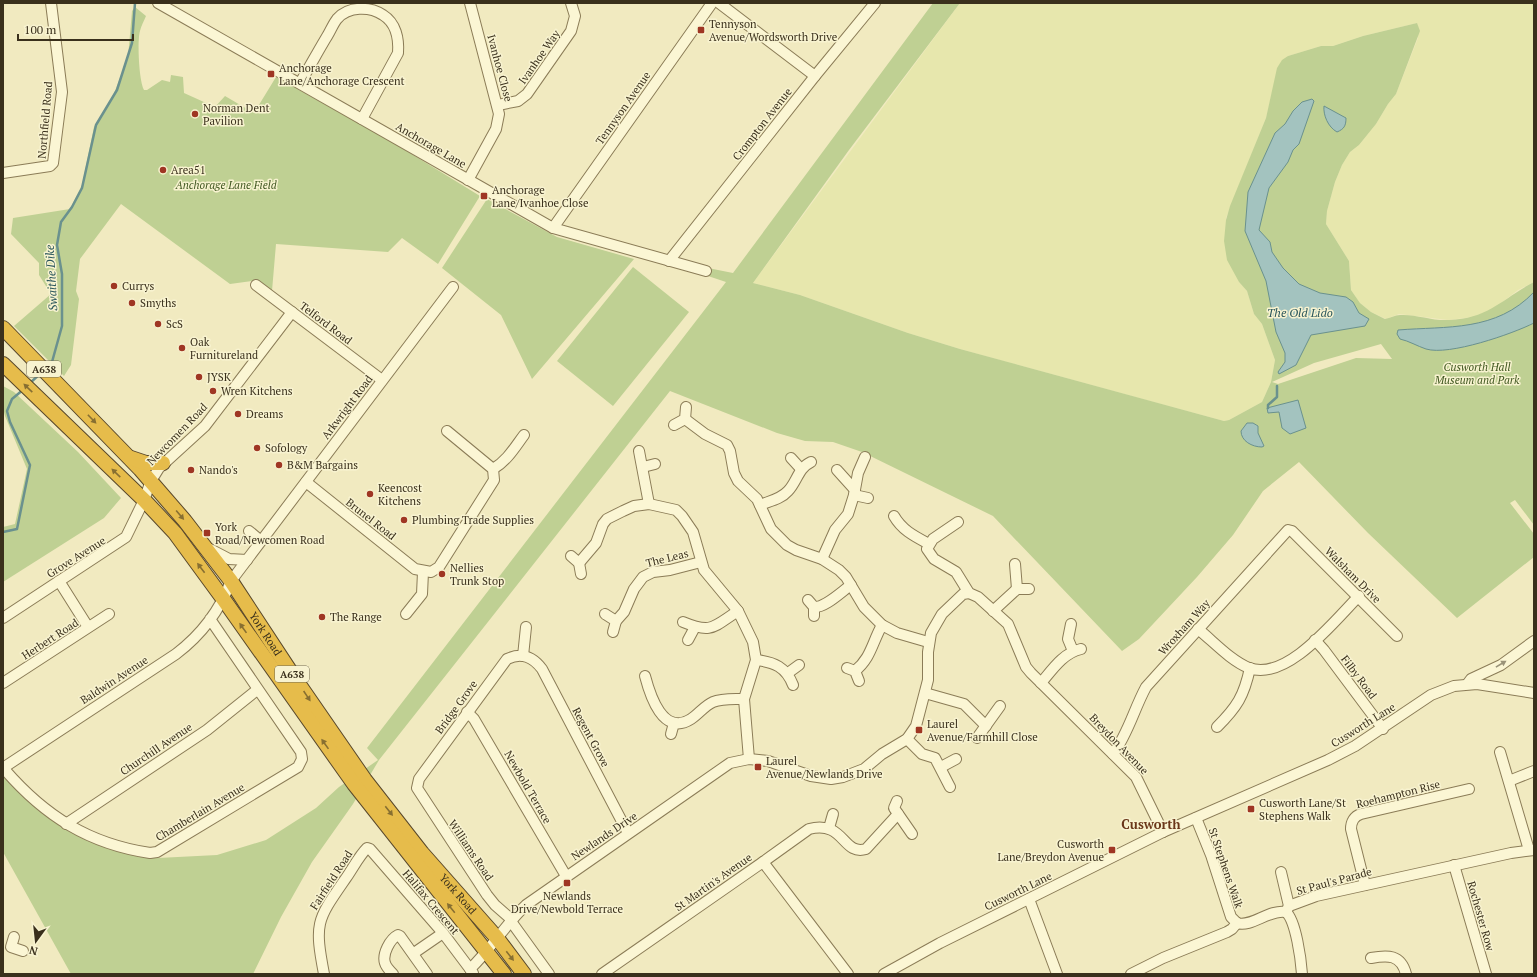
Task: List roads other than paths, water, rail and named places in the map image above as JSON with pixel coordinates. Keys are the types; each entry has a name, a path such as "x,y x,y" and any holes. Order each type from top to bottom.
{"highway":[{"name":"York Road","path":"3,328 129,457 205,546 231,582 351,771"},
{"name":"York Road","path":"5,366 144,500 174,533 504,974"},
{"path":"129,457 146,463 163,463"},
{"name":"York Road","path":"362,785 496,938 524,974"}],"street":[{"name":"Northfield Road","path":"3,173 50,166 54,163 62,92 50,3"},
{"name":"Anchorage Lane","path":"158,3 552,228 669,260 706,272"},
{"name":"Ivanhoe Close","path":"468,180 499,122 498,105 470,3"},
{"name":"Ivanhoe Way","path":"498,105 518,101 527,94 571,31 575,16 571,3"},
{"name":"Tennyson Avenue","path":"552,228 712,3"},
{"path":"719,3 815,76"},
{"name":"Crompton Avenue","path":"669,260 875,3"},
{"path":"300,83 338,19 352,10 360,9 373,10 385,16 395,29 398,53 362,119"},
{"name":"Telford Road","path":"256,285 382,380"},
{"name":"Arkwright Road","path":"224,600 231,582 247,560 453,287"},
{"name":"Newcomen Road","path":"144,500 151,481 163,463 205,426 292,312"},
{"path":"685,419 686,407"},
{"path":"674,424 685,419"},
{"path":"685,419 705,434 727,446 730,451 734,473 738,481 760,505 765,519 771,529 787,545 796,550 822,559 839,570 851,585 864,608 882,625 897,633 928,642"},
{"path":"406,614 422,594 423,572 431,572 439,567 494,480 493,469 447,431"},
{"path":"493,469 500,465 524,435"},
{"path":"639,451 649,504"},
{"path":"822,559 835,530 848,514 858,473 865,457"},
{"path":"791,458 801,469"},
{"path":"760,505 782,497 788,492 801,469 811,462"},
{"path":"643,467 655,464"},
{"path":"837,470 854,493 868,498"},
{"name":"Brunel Road","path":"306,482 415,569 423,572"},
{"name":"Grove Avenue","path":"3,618 126,537 144,500"},
{"path":"579,563 596,543 603,524 607,520 634,506 649,504 676,510 682,516 693,532 701,562 709,577 738,611 753,642 756,660 744,699 749,759"},
{"path":"894,516 900,526 906,531 929,544"},
{"path":"950,787 935,758 922,754 907,739 916,726 925,693 928,680 928,642 936,622 942,614 963,594 969,593 956,572 930,556 927,551 929,544 938,534 958,522"},
{"name":"Wroxham Way","path":"1113,754 1130,724 1134,710 1146,687 1288,530 1292,531"},
{"path":"249,531 261,541"},
{"name":"Walsham Drive","path":"1292,531 1359,596 1397,636"},
{"path":"205,546 229,559 247,560"},
{"path":"571,556 579,563 581,574"},
{"name":"The Leas","path":"613,632 616,621 624,612 634,589 648,574 701,562"},
{"path":"1015,564 1017,589"},
{"path":"59,581 88,627"},
{"path":"812,608 825,605 834,596 851,585"},
{"path":"993,611 1017,589 1029,589"},
{"name":"Breydon Avenue","path":"969,593 978,597 1008,624 1026,667 1136,777 1142,785 1164,832"},
{"path":"1198,629 1235,661 1250,668 1269,670 1281,666 1295,658 1359,596"},
{"name":"Baldwin Avenue","path":"5,768 190,644 224,600"},
{"path":"683,622 695,627 710,628 738,611"},
{"name":"Herbert Road","path":"3,683 109,614"},
{"path":"606,614 616,621"},
{"path":"210,619 257,690"},
{"path":"1041,683 1060,661 1077,650 1068,639 1071,624"},
{"path":"859,681 851,670 866,660 882,625"},
{"path":"525,656 526,627"},
{"path":"688,640 695,627"},
{"name":"Filby Road","path":"1315,640 1383,729"},
{"name":"Cusworth Lane","path":"884,974 940,943 1164,832 1328,760 1383,729 1431,696 1454,686 1468,683 1471,679 1501,665 1534,641"},
{"name":"Bridge Grove","path":"417,788 419,779 507,659 525,656"},
{"name":"Regent Grove","path":"525,656 533,659 542,669 628,833"},
{"path":"756,660 771,662 788,673 793,685"},
{"path":"788,673 799,665"},
{"path":"1216,728 1233,711 1240,700 1246,686 1250,668"},
{"path":"645,676 655,706 663,716 674,723 680,723 691,719 706,706 716,701 744,699"},
{"path":"1468,683 1534,694"},
{"name":"Chamberlain Avenue","path":"5,768 23,790 38,805 66,824 102,841 143,852 157,852 298,767 302,759 301,752 257,690"},
{"name":"Churchill Avenue","path":"66,824 207,730 257,690"},
{"path":"925,693 964,704 986,726"},
{"path":"977,738 1000,706"},
{"name":"Newbold Terrace","path":"467,712 474,719 566,876"},
{"path":"671,734 674,723"},
{"name":"Newlands Drive","path":"471,972 487,953 496,938 528,902 730,763 749,759 768,761 811,776 831,778 843,777 864,769 882,754 907,739"},
{"path":"1500,752 1532,850"},
{"path":"941,767 956,760"},
{"path":"1509,781 1534,771"},
{"name":"Williams Road","path":"417,788 487,895 511,920 549,974"},
{"name":"Roehampton Rise","path":"1365,885 1350,829 1354,818 1361,814 1469,789"},
{"path":"897,801 894,808 912,834"},
{"path":"829,828 833,814"},
{"path":"763,862 809,829 833,829 851,846 861,851 869,847 898,814"},
{"name":"St Stephens Walk","path":"1196,818 1231,917 1237,923"},
{"name":"Halifax Crescent","path":"368,848 370,848 442,933 471,972"},
{"name":"Fairfield Road","path":"324,974 318,941 318,930 322,912 368,848"},
{"name":"St Paul's Parade","path":"1132,974 1163,958 1227,932 1237,923 1244,924 1275,912 1288,909 1316,896 1454,865 1532,850"},
{"name":"St Martin's Avenue","path":"602,974 763,862 848,974"},
{"name":"Rochester Row","path":"1454,865 1486,974"},
{"path":"1280,872 1302,974"},
{"path":"1029,899 1057,974"},
{"path":"414,953 442,933"},
{"path":"393,974 385,964 385,960 389,942 392,938 400,936 414,953 427,974"},
{"path":"9,946 23,951"},
{"path":"1369,959 1386,955 1394,957 1401,964 1406,974"}],"water":[{"name":"The Old Lido","path":"1312,99 1314,101 1299,144 1293,150 1288,162 1269,188 1259,230 1270,242 1272,252 1283,268 1299,284 1320,293 1346,297 1353,302 1359,313 1369,319 1365,326 1311,335 1296,365 1279,374 1278,372 1285,362 1285,353 1276,332 1266,281 1245,231 1248,192 1275,133 1285,124 1293,111 1302,102"},
{"path":"1324,106 1346,118 1345,125 1341,130 1337,132 1329,124 1325,117"},
{"path":"1534,292 1534,323 1511,333 1480,343 1449,349 1426,349 1400,339 1397,334 1398,330 1453,327 1487,321 1504,314 1519,305"},
{"path":"1298,400 1306,428 1290,434 1282,428 1279,412 1268,413 1267,408"},
{"path":"1247,423 1253,423 1258,426 1258,433 1264,446 1258,447 1251,445 1243,438 1241,431"}],"waterway":[{"name":"Swaithe Dike","path":"48,367 52,362 62,326 62,274 57,245 61,222 72,207 82,188 96,125 117,90 132,43 135,3"},
{"name":"Swaithe Dike","path":"30,383 41,373"},
{"path":"1268,408 1268,405 1277,397 1277,386"},
{"name":"Swaithe Dike","path":"3,532 17,529 30,465 10,422 7,411 12,399 24,389"}],"place":[{"name":"Tennyson Avenue/Wordsworth Drive","path":"701,30"},
{"name":"Anchorage Lane/Anchorage Crescent","path":"271,74"},
{"name":"Norman Dent Pavilion","path":"195,114"},
{"name":"Area51","path":"163,170"},
{"name":"Anchorage Lane/Ivanhoe Close","path":"484,196"},
{"name":"Currys","path":"114,286"},
{"name":"Smyths","path":"132,303"},
{"name":"ScS","path":"158,324"},
{"name":"Oak Furnitureland","path":"182,348"},
{"name":"JYSK","path":"199,377"},
{"name":"Wren Kitchens","path":"213,391"},
{"name":"Dreams","path":"238,414"},
{"name":"Sofology","path":"257,448"},
{"name":"B&M Bargains","path":"279,465"},
{"name":"Nando's","path":"191,470"},
{"name":"Keencost Kitchens","path":"370,494"},
{"name":"Plumbing Trade Supplies","path":"404,520"},
{"name":"York Road/Newcomen Road","path":"207,533"},
{"name":"Nellies Trunk Stop","path":"442,574"},
{"name":"The Range","path":"322,617"},
{"name":"Laurel Avenue/Farmhill Close","path":"919,730"},
{"name":"Laurel Avenue/Newlands Drive","path":"758,767"},
{"name":"Cusworth Lane/St Stephens Walk","path":"1251,809"},
{"name":"Cusworth Lane/Breydon Avenue","path":"1112,850"},
{"name":"Newlands Drive/Newbold Terrace","path":"567,883"}],"district":[{"name":"Cusworth","path":"1151,824"}],"park label":[{"name":"Anchorage Lane Field","path":"226,185"},
{"name":"Cusworth Hall Museum and Park","path":"1477,373"}]}
